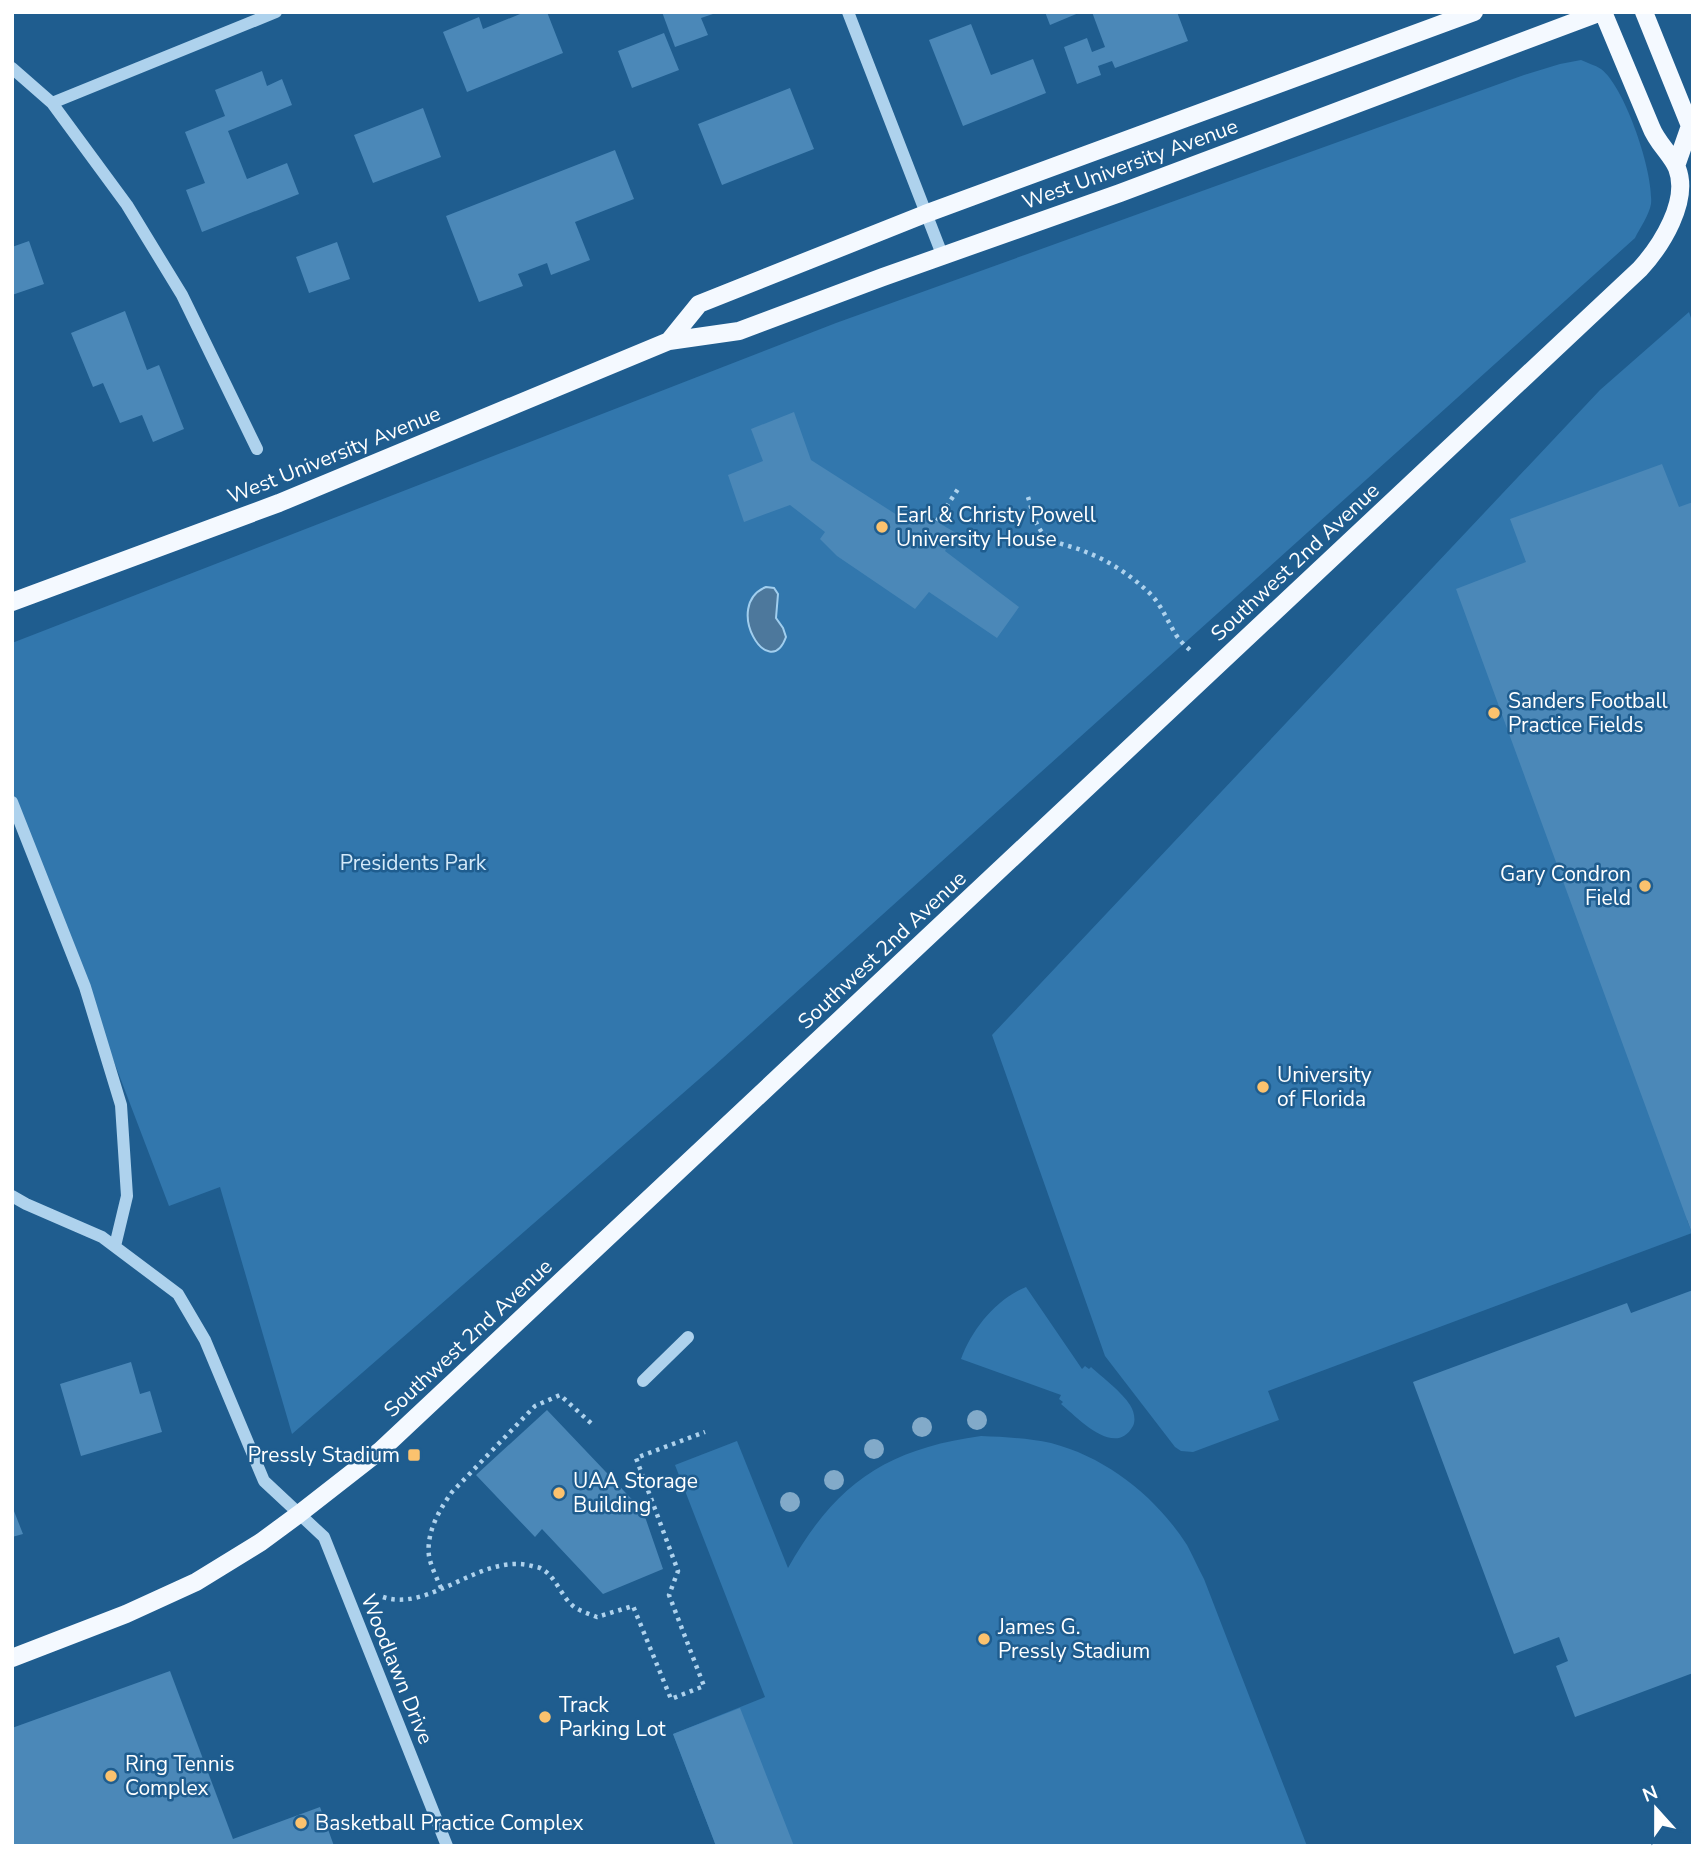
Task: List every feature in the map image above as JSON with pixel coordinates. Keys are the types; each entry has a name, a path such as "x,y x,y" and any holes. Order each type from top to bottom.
{"main road":[{"name":"West University Avenue","path":"669,341 699,304 925,214 1474,12"},
{"name":"West University Avenue","path":"12,602 279,503 669,341 739,331 1120,193 1602,12"},
{"path":"1602,12 1656,139 1676,166"},
{"name":"Southwest 2nd Avenue","path":"12,1658 126,1614 196,1582 261,1542 381,1450 1640,270 1661,243 1678,205 1680,190 1676,166 1690,126 1644,12"}],"street":[{"path":"52,103 275,12"},
{"path":"848,12 943,257"},
{"path":"12,68 52,103 127,205 182,295 257,449"},
{"path":"12,802 85,987 121,1105 127,1196 115,1246"},
{"name":"Woodlawn Drive","path":"12,1196 102,1237 178,1294 205,1340 264,1481 324,1537 447,1846"},
{"path":"643,1381 688,1337"}],"path":[{"path":"937,522 958,489"},
{"path":"1028,497 1044,535 1105,561 1142,586 1161,607 1176,636 1193,654"},
{"path":"441,1588 429,1554 430,1539 441,1508 452,1492 535,1406 560,1395 593,1425"},
{"path":"383,1597 394,1601 417,1598 488,1569 506,1564 525,1564 542,1569 573,1606 597,1617 633,1606 671,1699 704,1686 669,1595 678,1571 636,1458 705,1432"}],"green space":[{"name":"Presidents Park","path":"1581,60 1601,69 1610,79 1628,111 1643,152 1651,190 1651,204 1635,238 713,1067 292,1434 220,1187 169,1206 12,794 12,643 836,323 1524,75"},
{"name":"Sanders Football Practice Fields","path":"1689,312 1693,324 1693,1218 1687,1220 1692,1233 1268,1391 1279,1420 1193,1452 1181,1451 1175,1447 1105,1356 992,1035 1600,390"},
{"path":"1026,1287 1082,1369 1085,1366 1089,1369 1091,1367 1127,1400 1134,1421 1125,1435 1116,1438 1096,1432 1061,1404 1061,1395 961,1359 986,1316 1005,1299"},
{"name":"James G. Pressly Stadium","path":"981,1436 1051,1443 1092,1459 1129,1482 1175,1527 1204,1579 1307,1846 716,1846 673,1734 765,1697 675,1465 737,1441 788,1568 825,1514 866,1475 917,1450"}],"shaded area":[{"path":"766,587 774,588 778,594 776,618 786,637 778,649 770,652 761,647 753,636 748,609 754,596"}],"building":[{"path":"525,12 547,12 563,53 467,92 443,32 479,17 483,29"},
{"path":"662,12 716,13 701,18 708,35 675,47"},
{"path":"1045,12 1081,12 1050,25"},
{"path":"1092,12 1177,12 1188,41 1115,68 1112,61 1098,66 1101,75 1077,84 1064,47 1087,38 1092,52 1105,47"},
{"path":"971,24 991,75 1033,59 1046,93 963,126 929,40"},
{"path":"664,33 679,70 632,88 618,51"},
{"path":"262,71 267,86 282,79 292,105 228,131 247,179 287,163 299,194 202,232 186,190 205,183 185,132 225,116 215,90"},
{"path":"790,88 814,149 722,185 698,124"},
{"path":"423,108 441,157 373,183 354,135"},
{"path":"615,150 634,199 575,222 590,260 551,275 547,263 518,274 523,286 479,302 446,216"},
{"path":"29,241 44,284 12,295 12,247"},
{"path":"337,242 350,279 309,293 296,257"},
{"path":"125,311 147,370 159,365 184,429 153,442 142,415 120,423 103,383 93,387 71,333"},
{"name":"Earl & Christy Powell University House","path":"794,412 811,460 908,522 917,510 956,533 945,551 1019,607 997,638 929,592 915,609 837,556 820,539 825,532 790,505 744,522 728,475 763,461 751,429"},
{"path":"1662,464 1679,507 1693,502 1693,1236 1456,589 1526,562 1510,519"},
{"path":"1693,1290 1693,1673 1575,1717 1556,1666 1568,1661 1559,1637 1514,1654 1413,1382 1627,1303 1631,1313"},
{"path":"131,1362 140,1394 150,1391 162,1432 81,1456 60,1384"},
{"name":"UAA Storage Building","path":"547,1410 643,1511 663,1569 603,1594 542,1529 535,1537 476,1475"},
{"path":"12,1506 23,1534 12,1537"},
{"name":"Ring Tennis Complex","path":"170,1671 233,1839 320,1807 334,1846 12,1846 12,1728"},
{"path":"740,1708 794,1846 716,1846 673,1734"}],"place":[{"name":"Earl & Christy Powell University House","path":"882,527"},
{"name":"Sanders Football Practice Fields","path":"1494,713"},
{"name":"Gary Condron Field","path":"1645,886"},
{"name":"University of Florida","path":"1263,1087"},
{"name":"Pressly Stadium","path":"414,1455"},
{"name":"UAA Storage Building","path":"559,1493"},
{"name":"James G. Pressly Stadium","path":"984,1639"},
{"name":"Track Parking Lot","path":"545,1717"},
{"name":"Ring Tennis Complex","path":"111,1776"},
{"name":"Basketball Practice Complex","path":"301,1823"}]}
